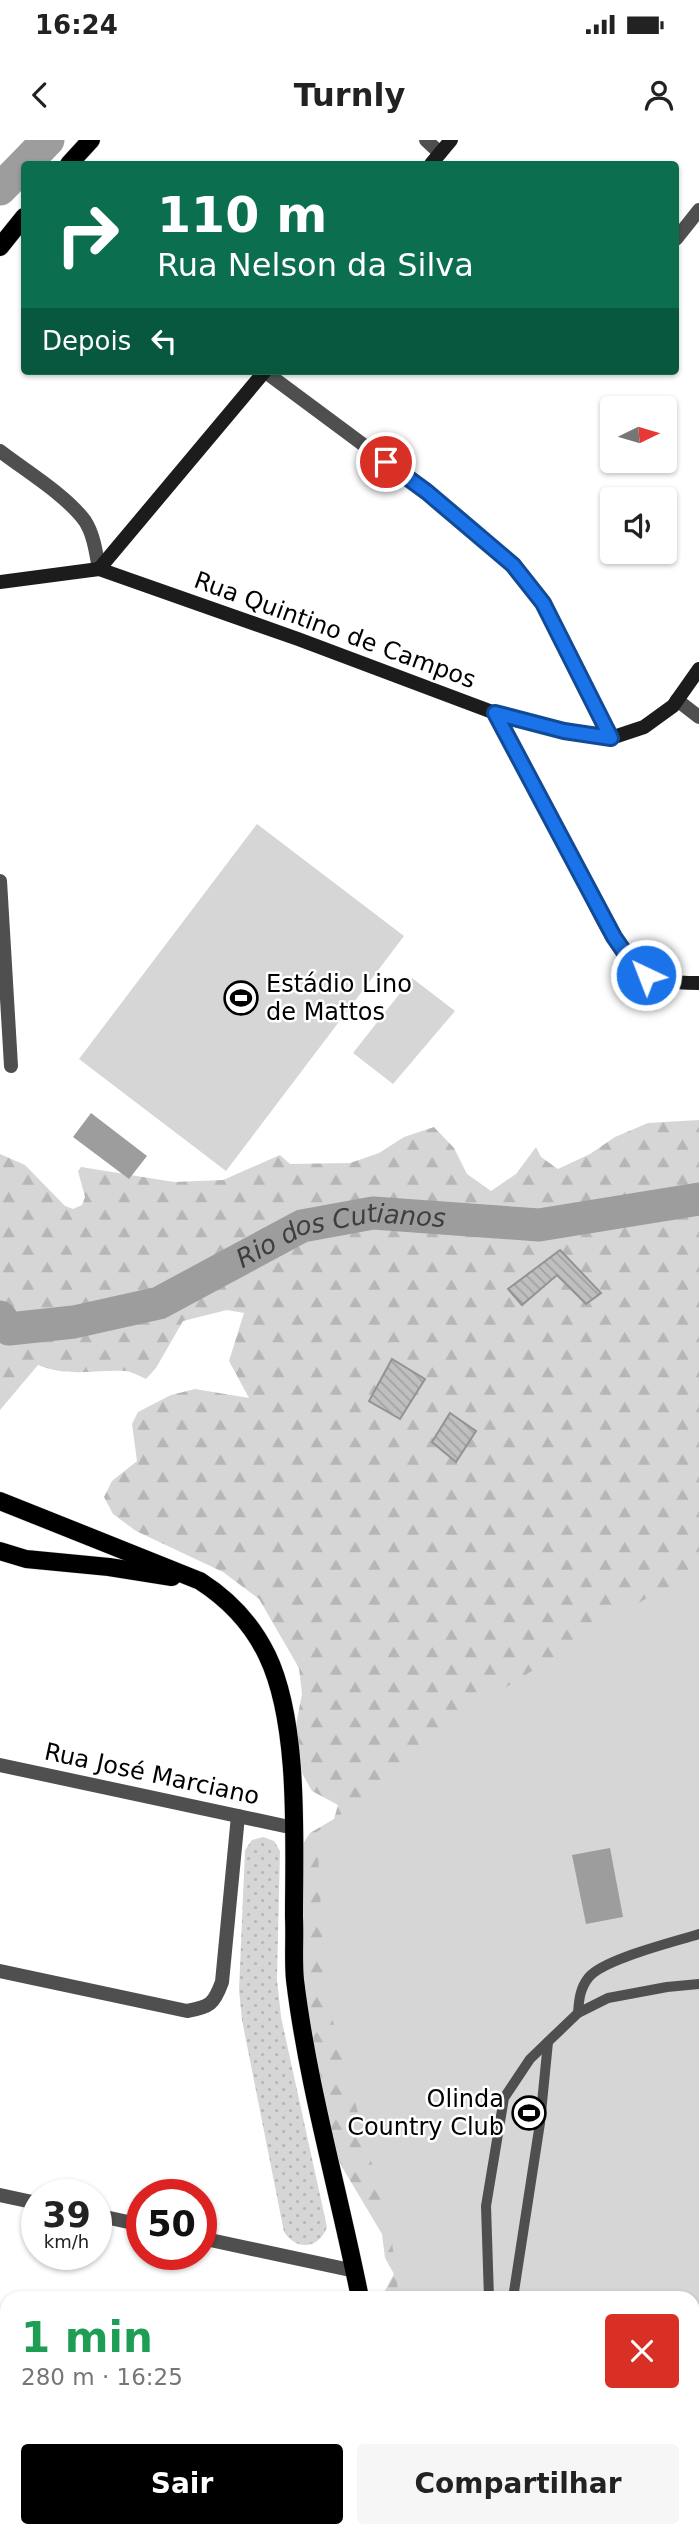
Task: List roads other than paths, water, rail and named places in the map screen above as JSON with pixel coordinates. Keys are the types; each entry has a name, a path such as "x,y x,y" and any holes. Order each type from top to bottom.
{"main road":[{"path":"72,161 91,140"},
{"path":"435,159 451,140"},
{"path":"0,247 21,221"},
{"path":"0,582 99,569 262,375"},
{"name":"Rua Quintino de Campos","path":"99,569 298,639 495,713 614,937 634,966 646,975 666,982 699,983"},
{"path":"495,713 564,731 611,738 644,727 673,706 699,669"},
{"path":"0,1501 200,1581 219,1593 248,1624 267,1655 279,1690 288,1731 294,1828 295,1978 307,2051 359,2291"},
{"path":"0,1551 26,1559 109,1567 200,1581"}],"street":[{"path":"426,140 435,159"},
{"path":"679,235 699,210"},
{"path":"270,375 427,492 513,565 543,603 611,738"},
{"path":"0,451 66,502 85,522 93,540 99,569"},
{"path":"677,700 699,717"},
{"path":"0,881 11,1066"},
{"path":"666,982 699,974"},
{"name":"Rua José Marciano","path":"0,1765 294,1828"},
{"path":"0,1970 187,2011 204,2008 216,2000 222,1982 238,1816"},
{"path":"0,2195 21,2200"},
{"path":"217,2241 355,2271"}],"lane":[{"path":"578,2013 579,1993 589,1976 605,1965 699,1934"},
{"path":"489,2291 486,2206 504,2098 530,2059 578,2013 608,1998 699,1984"},
{"path":"514,2291 540,2123 548,2042"}],"waterway":[{"path":"27,161 48,140"},
{"path":"0,189 21,168"},
{"name":"Rio dos Cutianos","path":"0,1317 9,1329 74,1322 159,1303 302,1226 373,1213 539,1225 699,1199"}],"place":[{"name":"Estádio Lino de Mattos","path":"241,998"},
{"name":"Olinda Country Club","path":"529,2113"}]}
